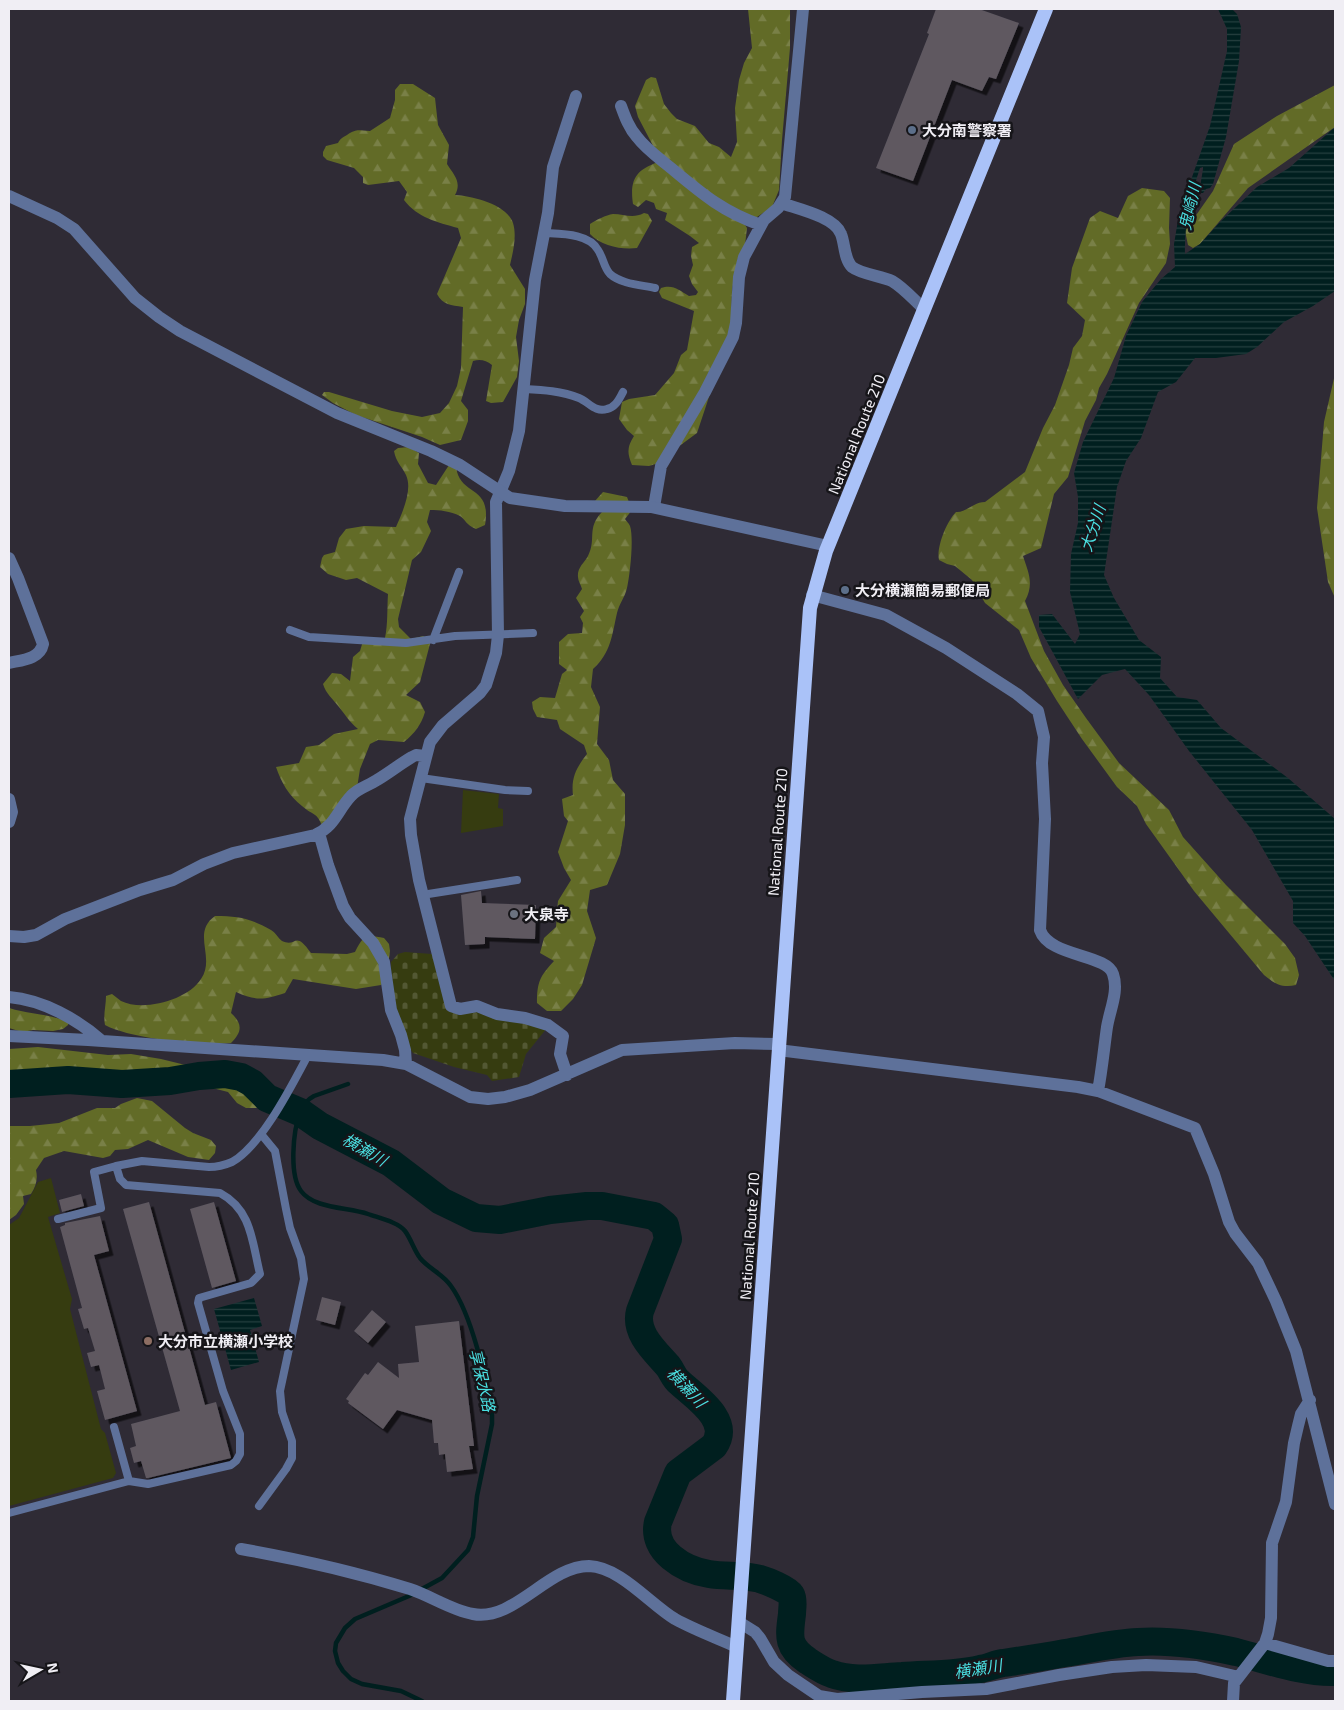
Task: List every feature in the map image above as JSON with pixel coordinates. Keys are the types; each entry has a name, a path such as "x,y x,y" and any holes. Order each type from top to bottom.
{"highway":[{"name":"National Route 210","path":"733,1701 807,634 812,595 828,546 1046,9"}],"street":[{"path":"654,507 662,466 705,392 733,337 741,266 761,224 785,198 803,9"},
{"path":"567,1074 560,1054 563,1036 553,1027 518,1016 498,1014 477,1006 460,1009 451,1006 422,894 410,827 412,807 430,742 443,725 480,693 486,685 496,653 498,635 498,557 496,507 519,431 535,280 544,234 553,167 576,96"},
{"path":"620,106 636,136 651,152 726,211 761,224"},
{"path":"9,196 57,218 74,229 135,298 158,317 180,331 337,413 431,451 460,465 510,498 565,506 654,507 828,546"},
{"path":"782,203 824,218 836,226 841,233 848,261 854,268 892,281 924,309"},
{"path":"9,558 43,644 41,651 33,657 9,663"},
{"path":"812,595 886,614 946,648 1017,694 1038,711 1044,737 1042,763 1045,819 1040,930 1043,938 1059,948 1107,966 1114,974 1115,990 1098,1091"},
{"path":"9,936 24,937 36,935 65,919 140,890 174,880 219,858 324,831 356,792 412,757 416,755 426,756"},
{"path":"9,800 12,812 9,822"},
{"path":"319,833 343,906 350,918 373,943 384,962 391,1010 401,1035 406,1064"},
{"path":"9,998 28,1001 58,1012 79,1023 102,1041"},
{"path":"9,1036 383,1060 406,1064 461,1093 478,1098 505,1097 519,1094 622,1050 735,1043 778,1047 1098,1091 1191,1125 1198,1132 1230,1222 1235,1233 1258,1263 1296,1351 1335,1504"},
{"path":"1233,1701 1234,1683 1265,1643 1271,1618 1272,1543 1286,1502 1298,1426 1310,1400"},
{"path":"241,1549 278,1555 408,1589 462,1611 482,1615 497,1613 542,1585 571,1571 588,1566 595,1567 612,1573 678,1620 737,1647"},
{"path":"739,1622 755,1632 774,1662 788,1675 820,1696 837,1699 986,1689 1058,1675 1112,1667 1146,1665 1196,1667 1239,1677"},
{"path":"1265,1643 1328,1661 1335,1661"}],"lane":[{"path":"544,234 573,236 590,242 598,249 607,271 611,275 624,281 655,288"},
{"path":"524,389 547,390 573,396 582,399 593,408 603,410 613,407 623,392"},
{"path":"433,640 459,572"},
{"path":"290,630 309,637 399,643 455,636 533,633"},
{"path":"421,778 505,790 528,791"},
{"path":"422,894 517,880"},
{"path":"58,1219 101,1208 94,1172 142,1161 217,1167 239,1157 261,1134 308,1055"},
{"path":"259,1506 292,1458 292,1441 282,1412 280,1391 304,1279 301,1258 290,1228 275,1150 261,1134"},
{"path":"9,1513 129,1481 148,1484 231,1465 240,1454 240,1434 223,1391 198,1303 199,1298 251,1283 260,1274 246,1218 241,1209 229,1197 214,1191 126,1185 120,1179 116,1166"},
{"path":"114,1427 129,1481"}],"green space":[{"path":"748,9 790,9 790,48 779,190 772,207 757,217 740,217 747,228 745,245 738,258 732,290 731,328 697,433 678,447 669,460 649,466 632,465 628,450 634,436 619,419 622,402 655,395 674,373 681,355 687,350 694,311 662,298 659,292 661,288 669,287 676,288 689,296 696,295 698,292 689,276 693,265 692,247 699,243 665,220 667,213 656,209 654,203 646,200 638,207 633,204 632,187 637,175 646,167 661,161 638,117 635,106 646,80 651,77 656,78 664,104 671,113 677,119 695,126 709,143 719,147 731,157 737,142 735,108 739,80 744,63 752,48"},
{"path":"400,84 413,84 435,98 438,125 449,145 447,164 458,186 455,195 488,202 509,216 515,233 510,265 525,289 525,304 519,320 516,337 519,361 517,377 503,402 491,403 486,401 492,365 483,360 473,361 461,401 468,410 468,421 461,440 440,445 356,415 322,395 324,392 329,392 392,411 422,417 440,413 449,403 457,386 461,368 463,307 445,302 437,294 461,238 458,228 443,224 415,211 404,200 407,192 399,181 368,185 363,183 363,177 354,168 327,160 323,156 326,146 338,143 342,138 354,131 370,131 390,118 395,100 395,90"},
{"path":"1335,85 1335,127 1248,188 1200,244 1193,248 1188,245 1185,231 1213,191 1234,144 1277,116"},
{"path":"1142,188 1164,191 1170,198 1170,244 1166,263 1139,303 1099,388 1096,400 1085,421 1068,477 1054,494 1041,548 1023,556 1030,584 1025,601 1044,651 1063,685 1086,718 1119,763 1169,810 1183,837 1226,885 1285,944 1295,958 1299,975 1296,985 1287,986 1279,984 1264,975 1194,891 1146,824 1137,806 1117,787 1082,739 1031,658 1019,630 985,603 972,580 955,566 939,560 938,555 943,534 956,512 985,502 1025,472 1043,428 1055,405 1073,348 1082,336 1085,320 1067,303 1072,268 1090,218 1100,211 1118,218 1128,196"},
{"path":"644,213 648,214 652,221 637,248 612,246 600,242 590,234 590,224 598,219 613,214 636,216"},
{"path":"1335,374 1335,598 1328,582 1317,508 1324,422"},
{"path":"409,447 419,453 418,464 428,483 436,485 451,462 456,467 463,483 480,497 484,503 486,512 485,525 476,529 456,514 430,510 427,522 431,531 421,552 412,560 398,619 399,627 411,639 423,636 431,640 420,682 406,695 420,702 425,712 422,721 404,742 378,740 370,744 360,769 357,788 323,828 316,816 297,802 289,793 276,767 299,763 306,747 319,745 334,734 358,729 326,691 323,684 332,673 341,674 350,681 353,657 360,651 363,641 385,638 388,594 357,578 346,580 328,574 320,567 322,558 324,555 335,552 339,538 346,529 364,526 396,527 406,501 408,481 397,461 394,451 398,448"},
{"path":"603,492 627,497 632,510 625,519 630,526 632,539 627,588 618,610 607,650 604,657 593,669 591,687 600,707 597,744 609,760 613,780 625,794 625,825 620,854 607,885 590,890 587,911 596,938 582,985 573,999 561,1011 547,1011 537,1003 538,990 542,975 554,961 540,953 544,938 556,927 558,901 571,880 558,852 568,821 564,816 562,799 573,795 575,773 587,754 584,745 560,729 557,720 537,717 532,702 540,697 555,698 562,674 567,670 559,664 559,642 568,634 582,633 583,623 580,617 584,611 576,598 582,589 578,580 578,574 591,550 594,524 602,512 595,501"},
{"path":"463,790 499,794 498,808 503,809 503,826 461,833"},
{"path":"215,916 230,916 250,920 273,931 282,941 287,943 301,942 311,953 347,954 355,952 363,939 369,936 384,938 389,944 390,951 386,979 381,985 356,989 293,979 285,993 266,998 249,997 236,992 231,1013 238,1021 240,1028 231,1043 185,1042 149,1038 105,1025 106,996 112,994 121,1001 130,1004 153,1004 176,998 195,986 205,971 205,930 208,923"},
{"path":"405,952 432,954 446,1005 471,1008 547,1028 526,1054 519,1077 492,1081 487,1075 454,1067 413,1053 407,1044 399,1022 392,985 391,962 398,954"},
{"path":"9,1008 69,1022 63,1029 22,1032 9,1028"},
{"path":"38,1047 108,1055 131,1054 161,1059 214,1072 253,1090 264,1099 262,1106 246,1108 237,1103 228,1092 189,1082 138,1084 62,1077 9,1083 9,1049"},
{"path":"137,1098 152,1101 185,1128 211,1140 216,1146 215,1153 209,1160 188,1157 148,1140 128,1149 115,1150 110,1156 103,1158 64,1151 44,1158 36,1170 37,1179 33,1191 31,1194 23,1196 24,1204 16,1215 9,1220 9,1126 59,1123 97,1108 115,1108"},
{"path":"51,1178 60,1213 48,1217 72,1299 70,1309 101,1429 105,1433 116,1473 113,1478 9,1506 9,1225 19,1218 38,1182"}],"water":[{"path":"1218,9 1232,9 1237,14 1241,27 1239,61 1226,137 1213,184 1203,193 1199,193 1203,167 1200,168 1194,189 1187,221 1185,254 1200,244 1257,187 1289,168 1335,127 1335,291 1284,322 1257,347 1246,354 1216,358 1195,358 1176,382 1158,392 1141,438 1126,461 1117,487 1104,575 1114,598 1139,640 1161,657 1160,678 1177,697 1197,700 1221,728 1288,778 1335,819 1335,981 1305,936 1293,923 1293,901 1252,830 1189,751 1149,695 1125,669 1102,675 1078,699 1039,627 1039,615 1052,614 1075,644 1080,634 1070,592 1071,554 1078,523 1078,497 1074,473 1083,442 1114,378 1126,336 1142,302 1161,279 1175,267 1174,244 1179,214 1210,126 1227,51 1227,29"},
{"path":"254,1298 262,1326 250,1330 259,1362 231,1370 214,1309"},
{"path":"1266,1650 1310,1665 1335,1667 1335,1678 1292,1671 1261,1663"}],"building":[{"name":"大分南警察署","path":"936,9 979,9 1019,23 996,79 989,77 982,91 952,80 913,181 876,168 929,34 927,33"},
{"name":"大泉寺","path":"481,891 482,903 536,905 535,939 485,937 485,944 465,945 461,895"},
{"path":"81,1194 84,1206 62,1212 59,1200"},
{"path":"149,1202 205,1405 216,1402 231,1458 146,1478 141,1461 134,1463 130,1448 136,1446 131,1424 180,1411 123,1209"},
{"path":"214,1202 236,1281 212,1288 190,1209"},
{"path":"100,1216 109,1251 94,1255 137,1411 105,1420 97,1391 105,1389 99,1365 91,1367 87,1353 95,1351 88,1328 84,1329 78,1309 82,1308 60,1227 65,1225 65,1223"},
{"path":"322,1297 341,1302 335,1325 316,1320"},
{"path":"372,1310 386,1322 368,1343 354,1331"},
{"path":"459,1321 474,1446 469,1446 473,1469 447,1472 445,1454 439,1455 438,1443 434,1443 432,1420 397,1410 383,1429 348,1403 349,1401 346,1399 365,1373 368,1375 378,1362 399,1378 398,1364 419,1362 415,1326"}],"waterway":[{"name":"横瀬川","path":"9,1084 68,1080 122,1084 170,1081 225,1074 241,1077 252,1083 267,1098 300,1112 320,1126 391,1163 441,1201 476,1218 500,1220 550,1210 587,1206 602,1206 654,1216 665,1225 668,1239 640,1311 640,1327 647,1341 668,1366 676,1379 702,1402 715,1418 718,1427 718,1436 714,1446 678,1473 658,1522 659,1542 671,1557 699,1572 754,1577 772,1583 789,1593 793,1602 790,1635 793,1646 801,1656 832,1674 849,1678 876,1678 971,1671 1000,1664 1111,1645 1150,1642 1175,1642 1212,1647 1298,1668 1335,1672"},
{"name":"享保水路","path":"348,1084 314,1096 302,1108 293,1153 297,1184 301,1191 314,1201 383,1219 398,1225 405,1231 420,1258 448,1282 459,1298 472,1330 492,1415 492,1424 477,1496 473,1537 468,1550 442,1578 409,1596 355,1619 345,1628 336,1643 335,1651 338,1663 351,1679 362,1684 401,1691 422,1701"}],"place":[{"name":"大分南警察署","path":"912,130"},
{"name":"大分横瀬簡易郵便局","path":"845,590"},
{"name":"大泉寺","path":"514,914"},
{"name":"大分市立横瀬小学校","path":"148,1341"}],"water label":[{"name":"鬼崎川","path":"1189,206"},
{"name":"大分川","path":"1092,528"}]}
